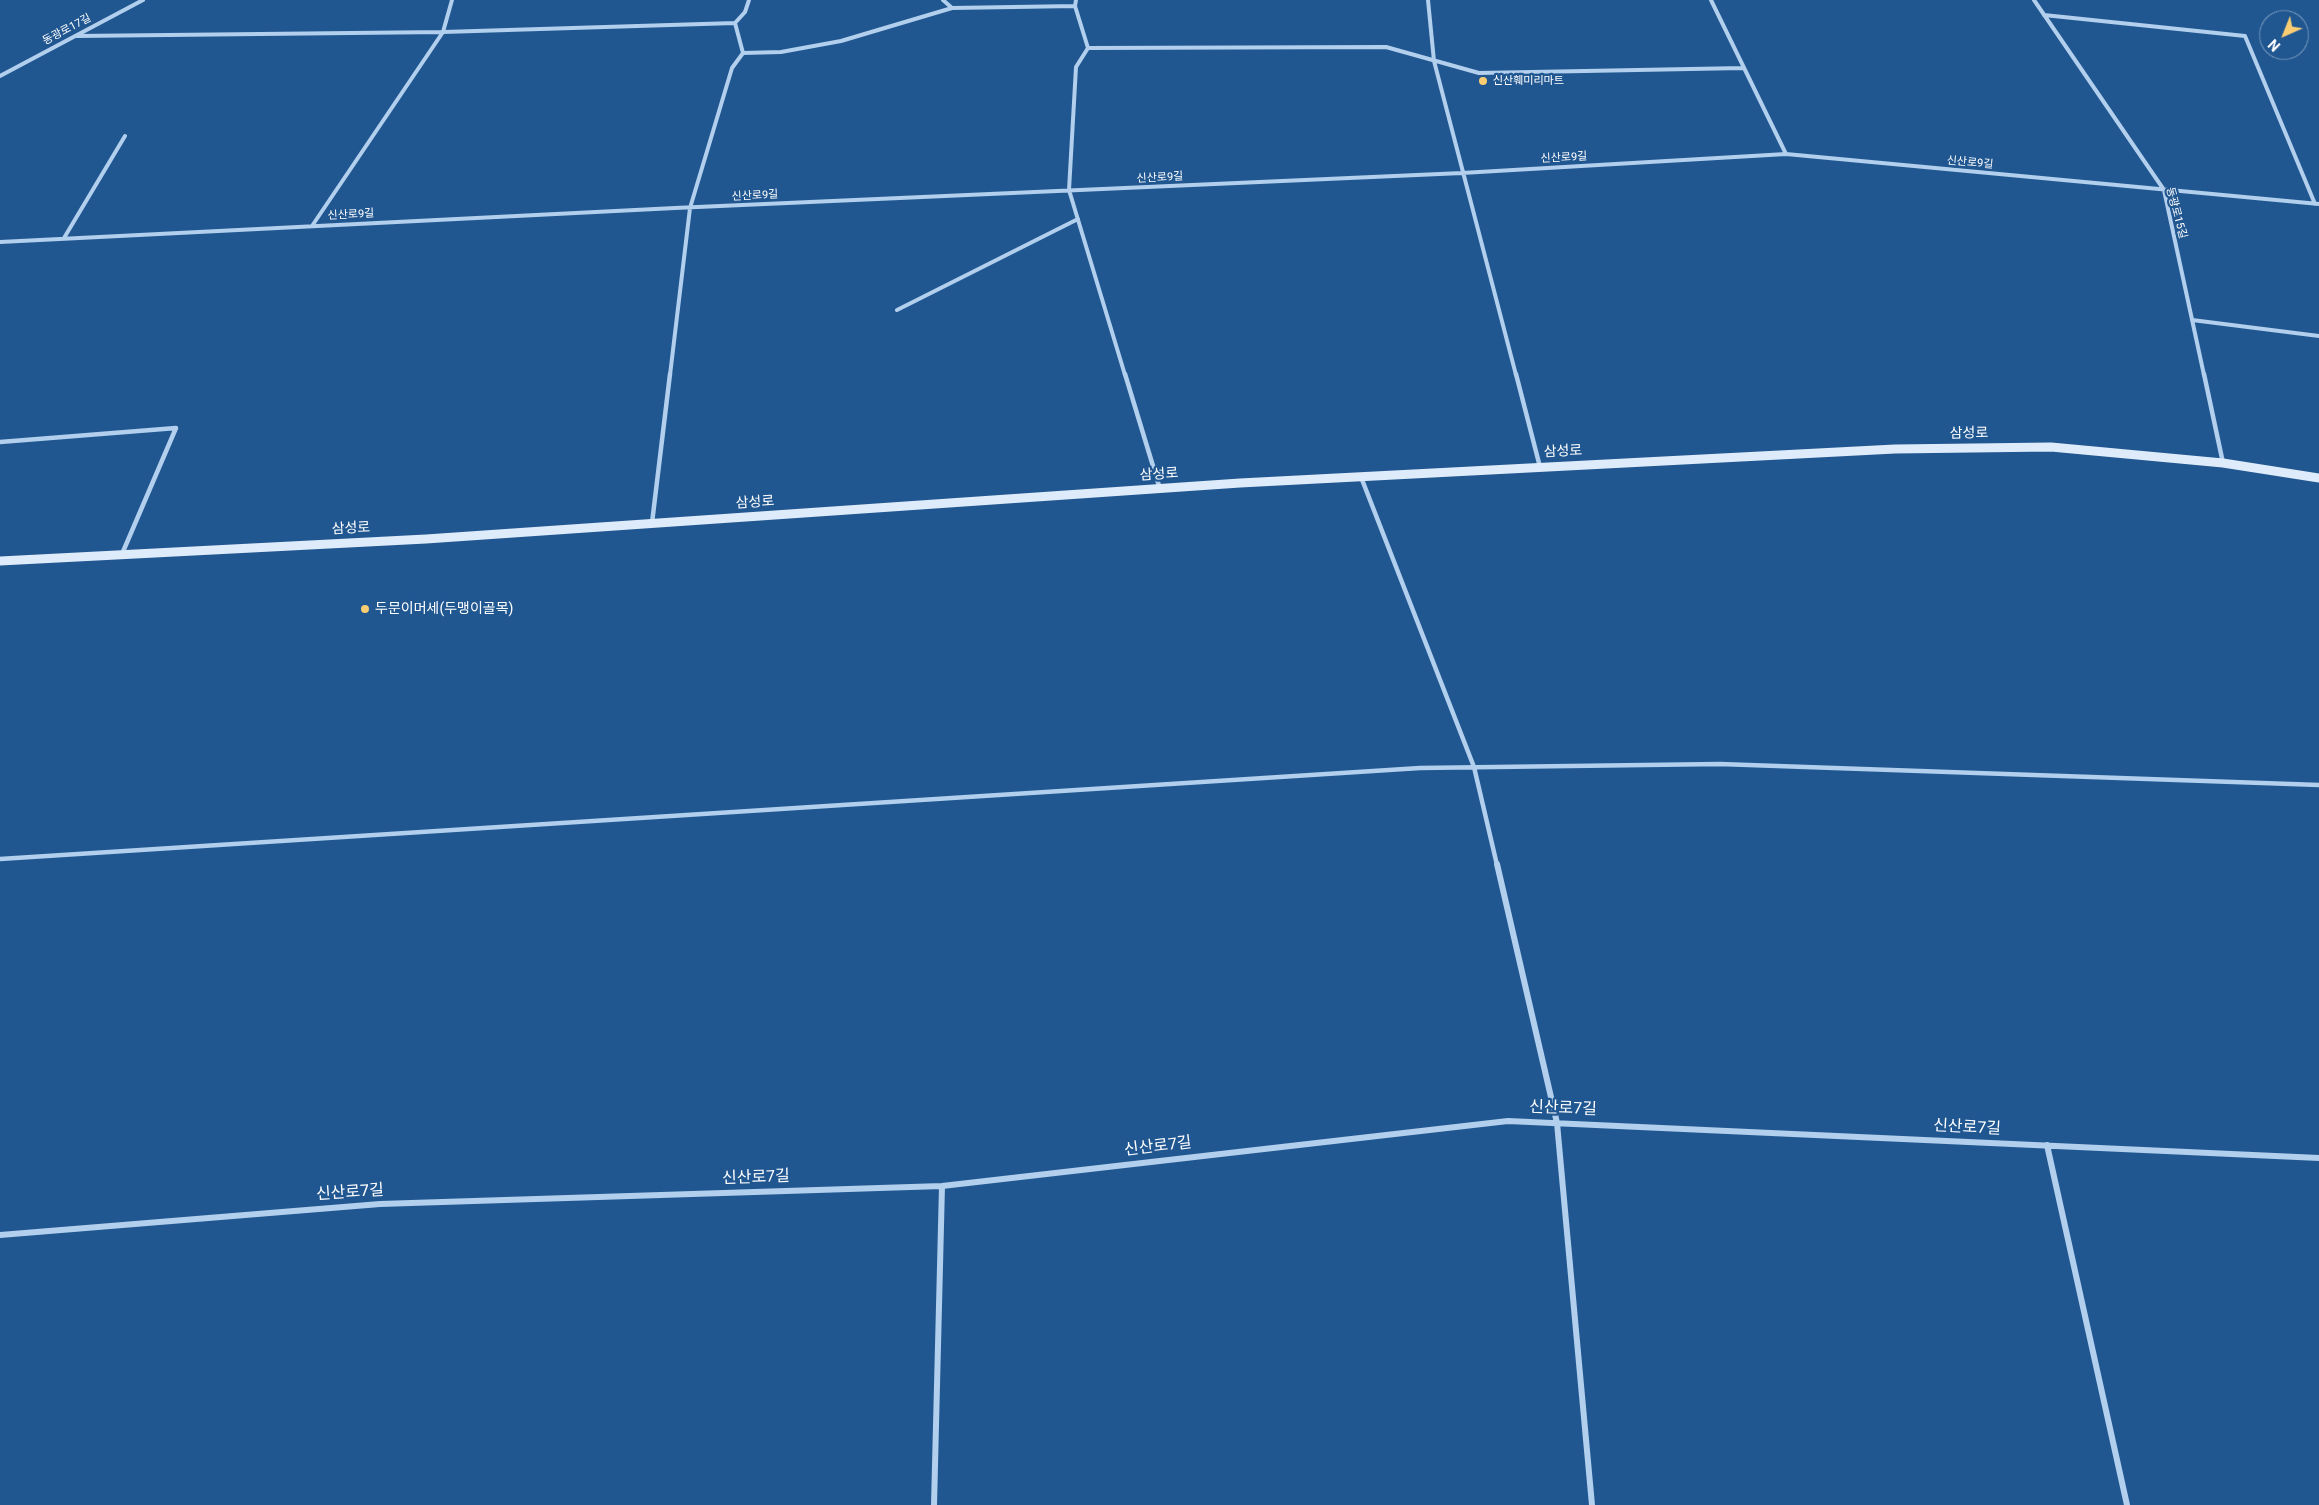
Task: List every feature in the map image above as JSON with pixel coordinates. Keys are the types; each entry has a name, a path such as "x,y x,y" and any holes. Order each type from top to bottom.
{"street":[{"name":"동광로17길","path":"0,76 143,0"},
{"path":"312,226 443,32 452,0"},
{"path":"76,36 443,32 735,23 746,12 749,0"},
{"path":"944,0 952,8"},
{"path":"1076,0 1075,6 1088,48 1076,67 1069,190 1160,489"},
{"path":"1428,0 1434,61 1540,468"},
{"path":"1711,0 1742,68 1786,154"},
{"name":"동광로15길","path":"2034,0 2164,190 2223,463"},
{"path":"743,53 781,52 841,41 952,8 1075,6"},
{"path":"2044,15 2245,36 2317,204"},
{"path":"735,23 743,53"},
{"path":"1088,48 1386,48 1479,73 1742,68"},
{"path":"652,523 690,208 732,68 743,53"},
{"path":"64,238 124,136"},
{"name":"신산로9길","path":"0,242 1069,190 1462,173 1786,154 2317,204"},
{"path":"897,310 1078,218"},
{"path":"2192,320 2319,336"},
{"path":"0,442 176,428 122,555"},
{"name":"삼성로","path":"0,561 426,539 1361,477 1895,449 2051,447 2223,463 2319,478"},
{"path":"1361,477 1474,767 1557,1123 1592,1505"},
{"path":"0,859 1420,768 1720,764 2319,785"},
{"name":"신산로7길","path":"0,1235 380,1204 942,1186 1508,1121 2319,1158"},
{"path":"2047,1145 2127,1505"},
{"path":"934,1505 942,1186"}],"place":[{"name":"신산훼미리마트","path":"1483,81"},
{"name":"두문이머세(두맹이골목)","path":"365,609"}]}
